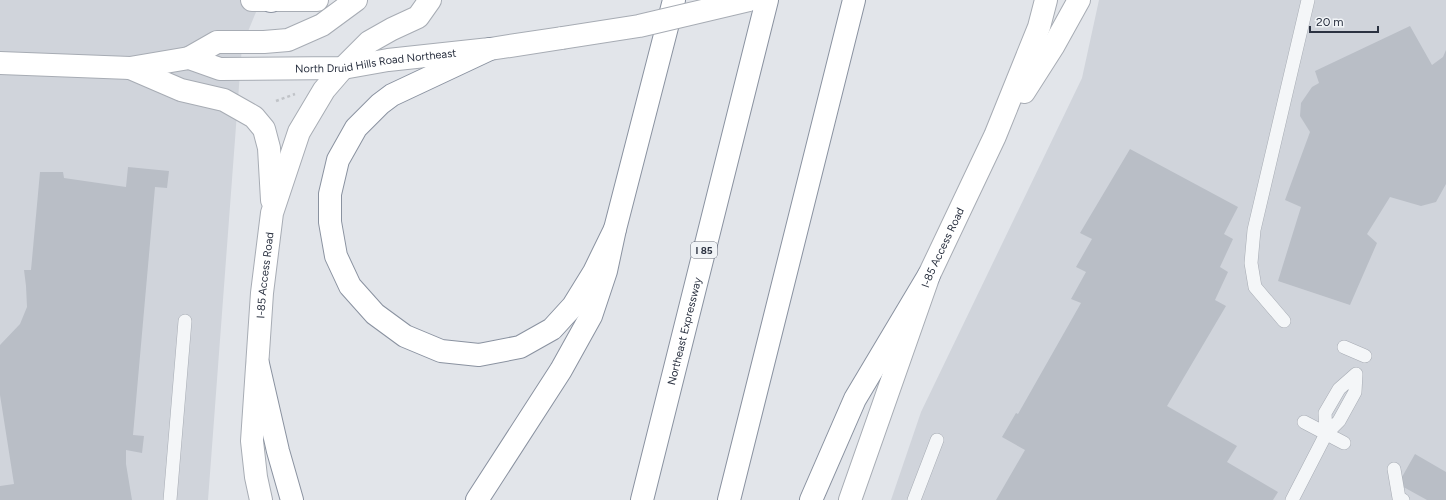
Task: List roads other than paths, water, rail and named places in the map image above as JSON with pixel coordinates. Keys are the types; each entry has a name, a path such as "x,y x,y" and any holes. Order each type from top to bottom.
{"main road":[{"path":"265,0 317,0"},
{"path":"189,58 217,42 264,42 288,40 322,25 356,0"},
{"name":"I-85 Access Road","path":"261,500 256,477 252,441 262,293 272,213 299,132 324,90 343,68 369,42 418,17 430,0"},
{"path":"477,500 561,370 591,316 606,271 615,229 674,0"},
{"name":"North Druid Hills Road Northeast","path":"0,63 130,68 189,58 220,69 343,68 388,60 490,49 639,26 749,0"},
{"name":"Northeast Expressway","path":"642,500 767,0"},
{"path":"729,500 854,0"},
{"name":"I-85 Access Road","path":"850,500 929,274 995,136 1039,27 1046,0"},
{"path":"995,136 1054,44 1079,0"},
{"path":"490,49 392,95 380,104 356,128 338,160 330,194 330,222 336,256 350,286 375,314 405,336 441,351 479,355 520,347 552,329 573,306 594,272 615,229"},
{"path":"130,68 181,90 224,100 254,117 264,129 269,148 272,213"},
{"path":"811,500 855,399 929,274"},
{"path":"258,364 278,451 292,500"},
{"path":"842,500 860,442 860,429 850,409"}],"lane":[{"path":"1284,321 1255,287 1251,263 1254,230 1308,0"},
{"path":"170,500 185,320"},
{"path":"1344,347 1365,356"},
{"path":"1304,422 1344,443"},
{"path":"1292,500 1326,434"},
{"path":"914,500 937,440"},
{"path":"1394,469 1399,498 1402,500"}]}
